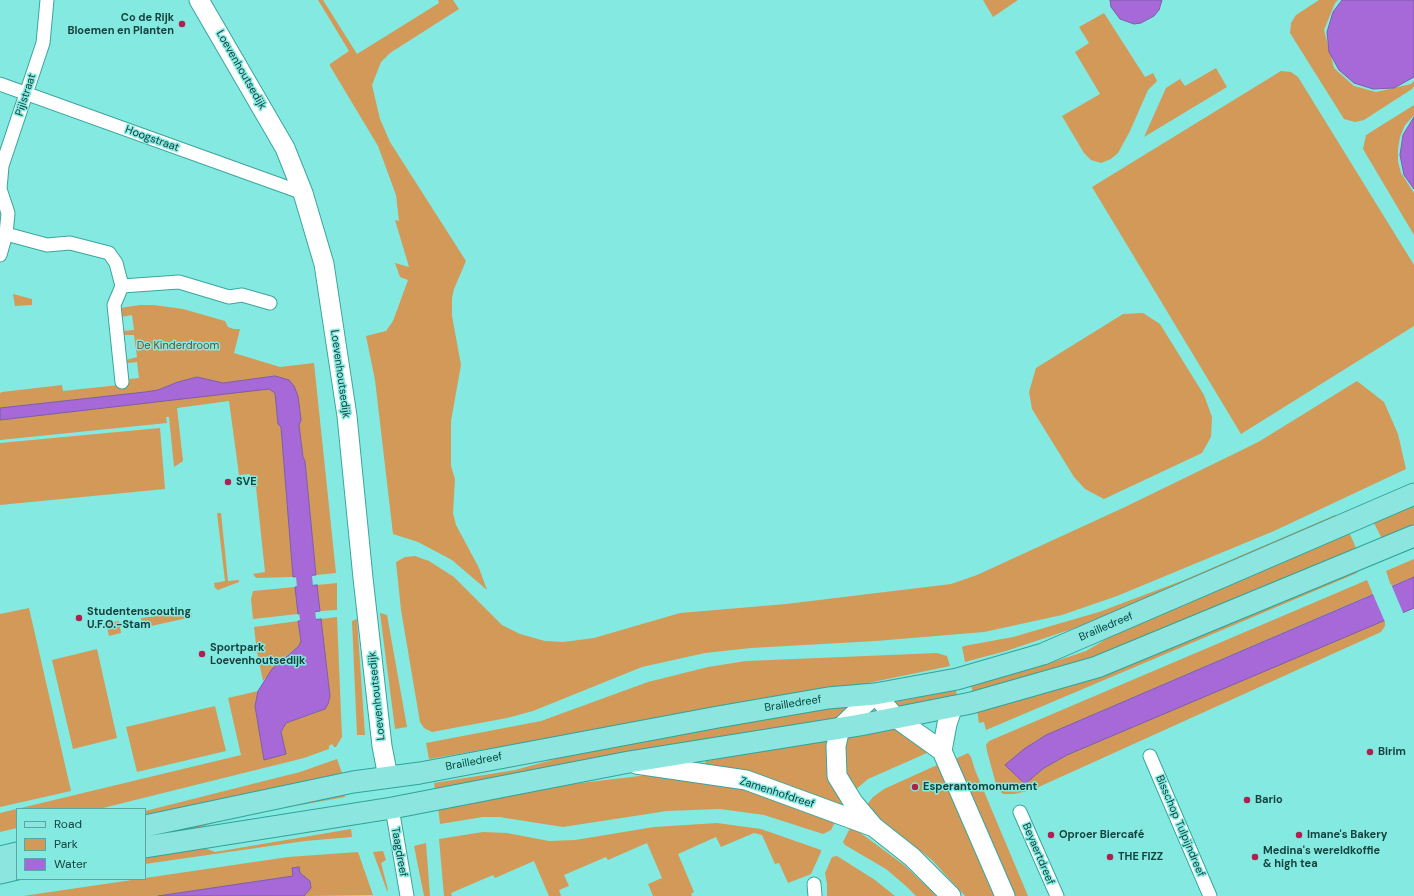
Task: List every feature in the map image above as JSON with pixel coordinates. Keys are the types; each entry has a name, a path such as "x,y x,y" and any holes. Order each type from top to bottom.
{"main road":[{"name":"Brailledreef","path":"146,826 349,782 427,771 828,698 875,694 957,679 1043,654 1414,494"},
{"path":"146,847 392,808 629,762 840,728 953,706 1097,668 1414,536"},
{"path":"388,777 392,808"},
{"path":"0,857 16,853"},
{"path":"0,873 16,870"}],"street":[{"name":"Pijlstraat","path":"0,189 2,166 43,43 47,0"},
{"name":"Loevenhoutsedijk","path":"199,0 285,148 303,193 324,264 343,389 382,746 388,777"},
{"name":"Hoogstraat","path":"0,84 303,193"},
{"path":"0,189 8,213 6,234 0,255"},
{"path":"6,234 47,246 70,243 109,253 116,263 122,286 114,305 122,382"},
{"path":"122,286 179,282 229,297 242,295 270,303"},
{"path":"840,728 875,694 896,718 942,752 1006,896"},
{"path":"942,752 947,724 953,706"},
{"name":"Zamenhofdreef","path":"840,728 836,746 837,776 852,802 874,827 912,857 951,896"},
{"name":"Bisschop Tulpijndreef","path":"1150,756 1210,896"},
{"name":"Zamenhofdreef","path":"629,762 746,780 874,827"},
{"name":"Taagdreef","path":"392,808 407,896"},
{"name":"Beyaertdreef","path":"1020,812 1057,896"}],"green space":[{"path":"318,0 323,0 357,54 439,3 438,0 453,0 459,9 390,53 381,62 372,85 380,119 390,142 466,261 454,289 452,298 452,316 461,365 451,421 451,466 455,479 453,513 456,525 479,568 487,590 452,560 418,542 393,534 375,380 366,336 386,331 393,321 408,280 400,277 395,263 409,267 395,220 399,221 396,195 378,146 330,66 330,64 349,51"},
{"path":"983,0 1018,0 993,17"},
{"path":"1319,0 1338,0 1335,3 1324,30 1334,68 1354,86 1376,92 1411,84 1414,81 1414,86 1412,89 1364,120 1355,122 1344,119 1290,33 1291,23 1296,15"},
{"path":"1104,13 1145,77 1153,73 1157,81 1148,90 1130,131 1118,153 1111,159 1101,163 1091,160 1084,153 1062,116 1100,94 1075,52 1089,43 1079,27"},
{"path":"1216,68 1227,87 1144,137 1166,88 1180,79 1185,86"},
{"path":"1281,71 1291,72 1298,77 1414,265 1414,326 1241,434 1092,187"},
{"path":"1414,105 1414,115 1405,125 1400,137 1398,162 1401,173 1414,193 1414,235 1363,149 1366,135"},
{"path":"13,294 32,299 32,305 15,306"},
{"name":"De Kinderdroom","path":"140,305 154,305 183,309 225,321 228,327 240,329 234,353 280,367 314,363 336,573 316,575 305,461 303,457 299,425 301,420 275,376 223,383 197,377 178,382 158,390 0,408 0,393 2,392 62,385 63,391 128,384 129,379 139,378 137,362 127,363 126,360 137,357 134,335 123,335 123,331 134,330 132,315 121,317 120,308"},
{"path":"1143,313 1160,324 1204,395 1212,417 1211,437 1202,453 1104,499 1085,489 1074,477 1032,409 1029,392 1036,368 1123,314"},
{"path":"1357,381 1384,402 1398,434 1406,469 1274,531 1117,596 1062,615 984,632 876,641 751,648 705,653 642,667 533,711 507,718 432,732 424,728 420,722 401,610 396,562 405,557 415,556 429,561 454,577 502,625 520,634 545,641 563,642 594,638 680,613 786,604 951,584 977,575 1125,507 1260,441"},
{"path":"269,389 275,393 278,424 281,427 293,577 256,578 253,574 265,572 256,487 251,487 250,474 239,475 229,401 177,408 183,461 174,467 169,417 166,417 167,423 0,440 0,420"},
{"path":"160,428 165,489 0,505 0,443"},
{"path":"1414,506 1414,525 1382,539 1374,523"},
{"path":"217,513 221,513 228,581 239,580 239,582 218,590 215,588 214,583 225,581"},
{"path":"1335,515 1341,515 1090,623 1006,651 965,662 962,647 964,646 1013,637 1099,612 1184,580"},
{"path":"1350,534 1356,548 1148,637 1102,655 973,693 971,686 1038,667 1086,651 1118,632 1291,557"},
{"path":"1414,559 1414,577 1391,586 1386,571"},
{"path":"1356,571 1357,573 986,730 984,722 979,723 977,710"},
{"path":"1367,580 1373,594 1046,735 1034,742 1025,784 1044,768 1067,755 1385,620 1385,626 1381,632 1032,790 1014,794 1003,794 997,788 987,751 986,745 989,741"},
{"path":"337,583 337,610 320,611 317,585"},
{"path":"295,587 298,614 253,619 251,599 253,591"},
{"path":"29,608 71,791 0,807 0,614"},
{"path":"191,612 192,617 142,628 141,618"},
{"path":"380,613 387,615 407,727 395,729"},
{"path":"337,617 342,737 336,747 332,744 329,746 329,749 304,758 103,808 21,808 241,755 228,698 258,691 255,706 264,759 285,754 281,732 286,723 320,711 328,704 330,696 321,619"},
{"path":"357,619 365,735 357,735 352,621"},
{"path":"119,621 121,633 109,636 106,623"},
{"path":"298,621 301,641 299,646 282,659 263,681 254,627"},
{"path":"97,649 117,738 73,749 52,660"},
{"path":"937,653 947,656 950,666 854,686 429,759 426,743 541,721 648,682 708,667 746,661"},
{"path":"956,690 957,697 896,709 890,703"},
{"path":"856,703 839,720 435,789 434,783 515,770 589,750"},
{"path":"215,706 226,751 137,772 126,727"},
{"path":"899,727 927,753 868,779 854,791 843,767 842,759 847,736"},
{"path":"829,740 827,766 829,773 846,803 842,810 704,765 706,761"},
{"path":"968,753 971,757 975,770 1028,896 1014,896 955,759"},
{"path":"337,759 342,773 146,816 146,811 300,772"},
{"path":"937,765 947,783 995,896 965,896 932,860 865,807 873,797 884,789"},
{"path":"648,775 682,776 719,781 836,820 831,830 823,834 764,815 720,809 667,811 563,827 499,817 483,817 440,824 438,806 572,784"},
{"path":"344,791 345,797 233,817 184,832 146,839 146,833"},
{"path":"16,809 16,828 0,832 0,813"},
{"path":"717,823 761,829 821,850 821,852 811,874 788,883 779,863 775,864 762,835 754,833 721,847 716,837 678,854 694,892 691,894 692,896 653,896 648,884 662,878 647,843 608,860 606,857 564,875 569,886 559,890 561,896 549,896 534,861 495,878 493,875 451,893 452,896 444,896 439,839 483,832 507,833 549,841 575,840 654,827"},
{"path":"851,826 904,865 937,896 916,896 886,869 845,845 843,842"},
{"path":"351,829 352,837 305,841 146,864 146,856 205,848 215,852"},
{"path":"426,843 430,896 424,896 414,846"},
{"path":"383,851 386,860 381,863 387,891 373,852"},
{"path":"358,852 373,895 304,896 311,887 310,881 300,873 299,867 293,876 158,896 23,896 132,880 146,880 146,878 288,857"},
{"path":"837,856 875,880 895,896 827,896 825,873 832,857"}],"water":[{"path":"1110,0 1162,0 1159,10 1154,16 1141,23 1134,24 1120,19 1111,7"},
{"path":"1342,0 1414,0 1414,77 1394,88 1373,89 1354,83 1339,70 1329,52 1327,32 1333,12"},
{"path":"1414,117 1414,189 1404,175 1400,155 1403,135"},
{"path":"275,376 289,380 294,386 298,396 301,420 299,425 303,457 305,461 316,575 293,577 281,427 278,424 275,393 269,389 0,420 0,408 158,390 178,382 197,377 223,383"},
{"path":"1414,577 1414,608 1067,755 1044,768 1025,784 1005,765 1024,749 1046,735"},
{"path":"317,585 320,611 298,614 295,587"},
{"path":"321,619 330,696 328,704 325,709 286,723 281,732 286,754 264,760 255,706 258,691 272,669 299,646 301,641 298,621"},
{"path":"299,867 300,873 310,881 311,888 304,896 158,896 293,876 292,868"}],"pier":[{"path":"1391,584 1404,615 1385,622 1372,592"}],"waterway":[{"path":"302,554 310,642"}],"place":[{"name":"Co de Rijk Bloemen en Planten","path":"182,24"},
{"name":"SVE","path":"228,482"},
{"name":"Studentenscouting U.F.O.-Stam","path":"79,618"},
{"name":"Sportpark Loevenhoutsedijk","path":"202,654"},
{"name":"Birim","path":"1370,752"},
{"name":"Esperantomonument","path":"915,787"},
{"name":"Bario","path":"1247,800"},
{"name":"Oproer Biercafé","path":"1051,835"},
{"name":"Imane's Bakery","path":"1299,835"},
{"name":"THE FIZZ","path":"1110,857"},
{"name":"Medina's wereldkoffie & high tea","path":"1255,857"}]}
